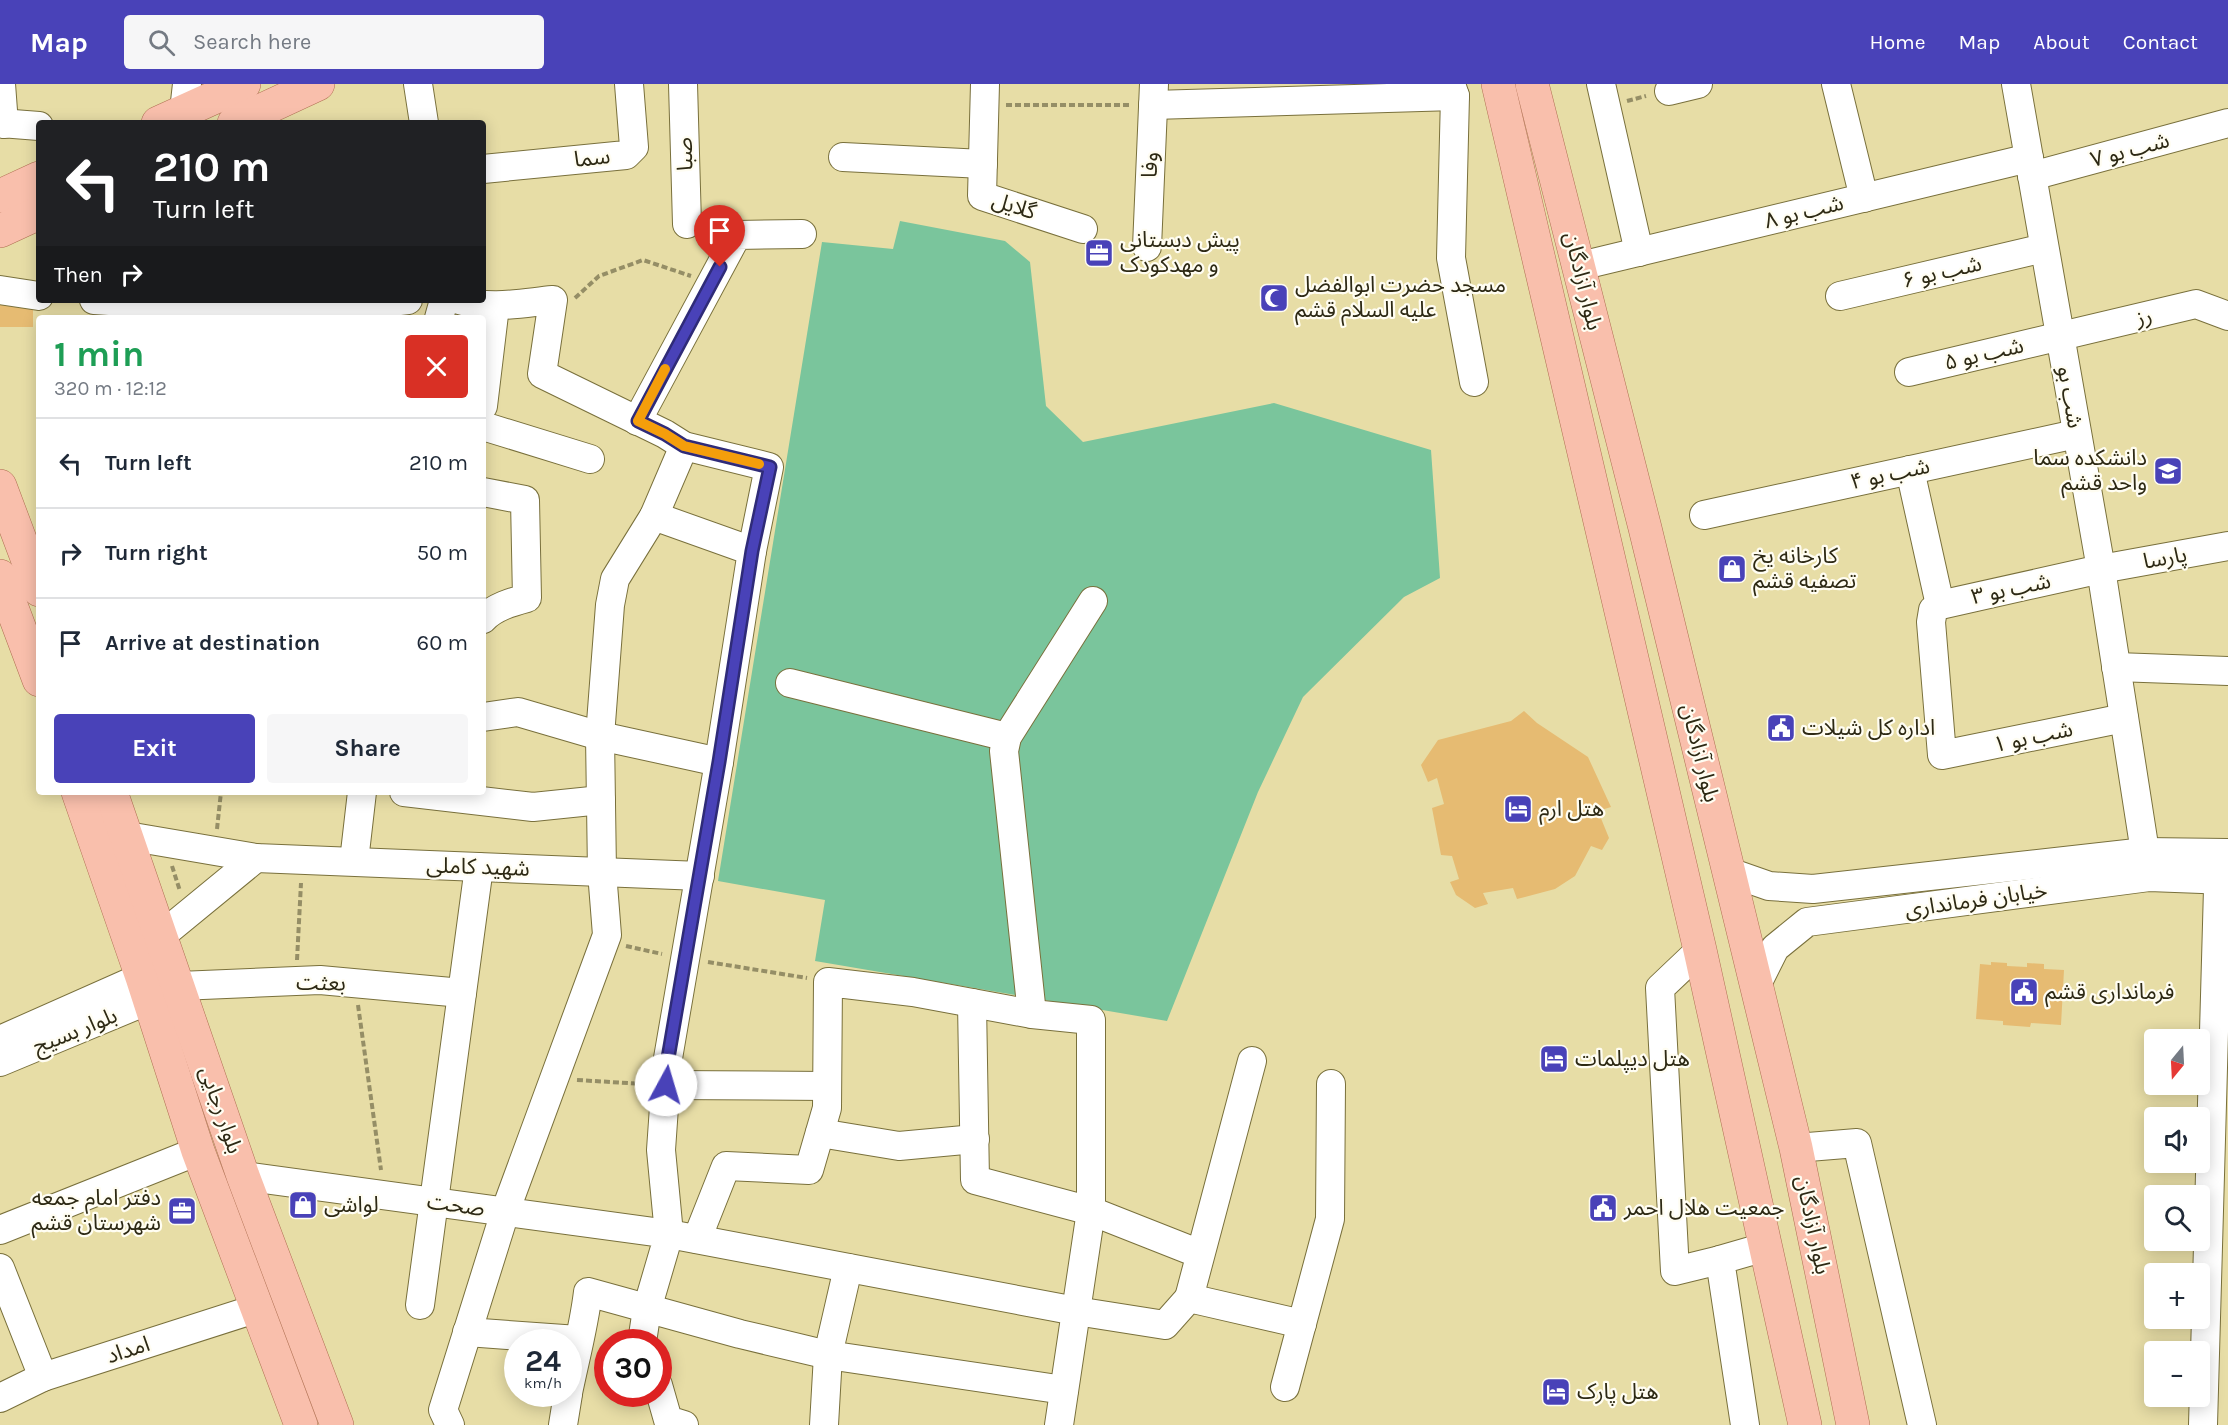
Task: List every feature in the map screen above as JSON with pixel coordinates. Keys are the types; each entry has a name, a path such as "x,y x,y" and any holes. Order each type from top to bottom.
{"main road":[{"path":"176,106 244,84"},
{"path":"240,120 318,84"},
{"name":"بلوار آزادگان","path":"1498,84 1700,950 1805,1425"},
{"name":"بلوار آزادگان","path":"1532,84 1580,266 1796,1148 1853,1425"},
{"path":"0,196 36,179"},
{"path":"0,231 36,214"},
{"path":"1581,440 1620,430"},
{"path":"0,486 36,582"},
{"path":"0,576 36,672"},
{"name":"بلوار رجایی","path":"79,795 146,989 198,1151 301,1425"},
{"name":"بلوار رجایی","path":"112,795 243,1176 337,1425"},
{"path":"1776,1297 1826,1286"},
{"path":"258,1308 289,1298"}],"street":[{"path":"1,84 2,124 36,126"},
{"path":"418,84 424,120"},
{"name":"سما","path":"486,169 626,155 634,147 628,84"},
{"name":"صبا","path":"683,84 687,224"},
{"path":"1669,91 1698,84"},
{"path":"1836,84 1864,198"},
{"name":"شب بو","path":"2016,84 2076,434 2102,569 2145,852"},
{"path":"1153,95 1453,90 1451,258 1474,382"},
{"name":"گلایل","path":"985,94 982,196 1083,229"},
{"name":"وفا","path":"1147,247 1153,95"},
{"path":"1603,95 1640,252"},
{"name":"شب بو ۷","path":"2030,167 2228,123"},
{"path":"843,157 983,164"},
{"name":"شب بو ۸","path":"1580,266 1864,198 2030,167"},
{"path":"638,421 737,235 802,234"},
{"name":"شب بو ۶","path":"1840,296 2044,248"},
{"path":"0,290 36,296"},
{"path":"467,303 495,306 553,300 542,374 665,434 684,446 770,467 752,551 719,762 667,1064 661,1150 669,1234 647,1309 644,1329"},
{"path":"132,303 283,315"},
{"path":"303,315 387,303"},
{"name":"رز","path":"2060,337 2196,304 2228,316"},
{"path":"486,381 495,306"},
{"name":"شب بو ۵","path":"1909,372 2060,337"},
{"path":"486,427 590,459"},
{"name":"شب بو ۴","path":"1704,515 2076,434"},
{"path":"450,1425 443,1410 505,1212 607,934 602,872 600,736 610,605 615,579 654,516 684,446"},
{"path":"1910,470 1935,613"},
{"path":"486,493 525,500 527,598 509,603 486,617"},
{"path":"654,516 752,551"},
{"name":"پارسا","path":"2102,569 2228,546"},
{"name":"شب بو ۳","path":"1935,613 2102,569"},
{"path":"1032,1014 1004,751 1007,737 1093,601"},
{"name":"شب بو ۱","path":"1935,613 1942,755 2124,718"},
{"path":"2116,667 2228,671"},
{"path":"790,683 1007,737"},
{"path":"486,717 518,712 600,736 719,762"},
{"path":"354,861 362,795"},
{"path":"447,795 533,807 601,800"},
{"name":"شهید کاملی","path":"127,836 256,858 700,876"},
{"name":"خیابان فرمانداری","path":"1729,872 1769,886 1813,889 2145,852 2223,867"},
{"path":"161,936 256,858"},
{"path":"420,1305 479,867"},
{"path":"2203,1425 2223,867"},
{"name":"خیابان فرمانداری","path":"1756,986 1775,948 1807,922 2223,867"},
{"path":"1700,950 1660,988 1675,1271 1765,1247"},
{"name":"بعثت","path":"178,986 320,980 462,993"},
{"path":"698,1239 726,1166 809,1170 827,1108 828,982 913,992 1032,1014 1091,1020 1090,1211 1059,1425"},
{"name":"بلوار بسیج","path":"0,1040 146,989"},
{"name":"بلوار بسیج","path":"0,1062 146,989"},
{"path":"972,1003 975,1180 1090,1211 1200,1254"},
{"path":"1252,1061 1189,1298 1302,1324"},
{"path":"1286,1387 1330,1219 1331,1083"},
{"path":"666,1085 827,1086"},
{"path":"820,1133 899,1146 975,1139"},
{"path":"1796,1148 1857,1143 1922,1425"},
{"path":"0,1230 198,1151"},
{"name":"صحت","path":"243,1176 669,1234 1076,1311 1165,1325 1189,1298"},
{"path":"1720,1260 1745,1425"},
{"path":"0,1268 43,1377"},
{"path":"824,1425 828,1355 848,1268"},
{"path":"582,1331 588,1292 740,1334 828,1355 1064,1390"},
{"name":"امداد","path":"0,1398 43,1377 258,1308"},
{"path":"467,1332 504,1335"},
{"path":"563,1425 566,1407"},
{"path":"664,1407 668,1420 684,1425"}],"path":[{"path":"1603,95 1669,91"},
{"path":"985,94 1153,95"},
{"path":"553,300 577,298 599,276 643,260 712,282"},
{"path":"214,851 221,795"},
{"path":"165,842 187,914"},
{"path":"296,981 302,859"},
{"path":"604,942 686,959 828,982"},
{"path":"355,983 384,1195"},
{"path":"555,1078 666,1085"}],"green space":[{"path":"900,221 1005,241 1030,262 1046,406 1083,442 1274,403 1431,450 1440,578 1404,597 1303,697 1258,792 1167,1021 815,961 825,900 718,881 822,242 893,249"}],"building":[{"path":"0,299 33,300 33,327 0,327"},
{"name":"هتل ارم","path":"1524,711 1537,723 1588,757 1611,807 1598,811 1609,838 1602,850 1591,846 1575,876 1555,889 1517,899 1513,888 1483,893 1488,904 1475,908 1456,895 1450,882 1459,879 1452,856 1441,855 1432,808 1444,804 1437,778 1428,782 1421,765 1438,740 1511,721"},
{"path":"1991,962 2027,967 2027,963 2044,964 2044,969 2064,970 2061,1025 2031,1023 2030,1027 2003,1025 2003,1021 1976,1019 1980,964 1991,965"}],"slow traffic":[{"path":"665,369 638,421 684,446 759,464"}],"place":[{"name":"پیش دبستانی و مهدکودک","path":"1099,253"},
{"name":"مسجد حضرت ابوالفضل علیه السلام قشم","path":"1274,298"},
{"name":"دانشکده سما واحد قشم","path":"2168,471"},
{"name":"کارخانه یخ تصفیه قشم","path":"1732,569"},
{"name":"اداره کل شیلات","path":"1781,728"},
{"name":"هتل ارم","path":"1518,809"},
{"name":"فرمانداری قشم","path":"2024,992"},
{"name":"هتل دیپلمات","path":"1554,1059"},
{"name":"لواشی","path":"303,1205"},
{"name":"جمعیت هلال احمر","path":"1603,1208"},
{"name":"دفتر امام جمعه شهرستان قشم","path":"182,1211"},
{"name":"هتل پارک","path":"1556,1392"}],"route":[{"path":"666,1085 667,1064 719,762 752,551 770,467 684,446 638,421 720,267"}]}
